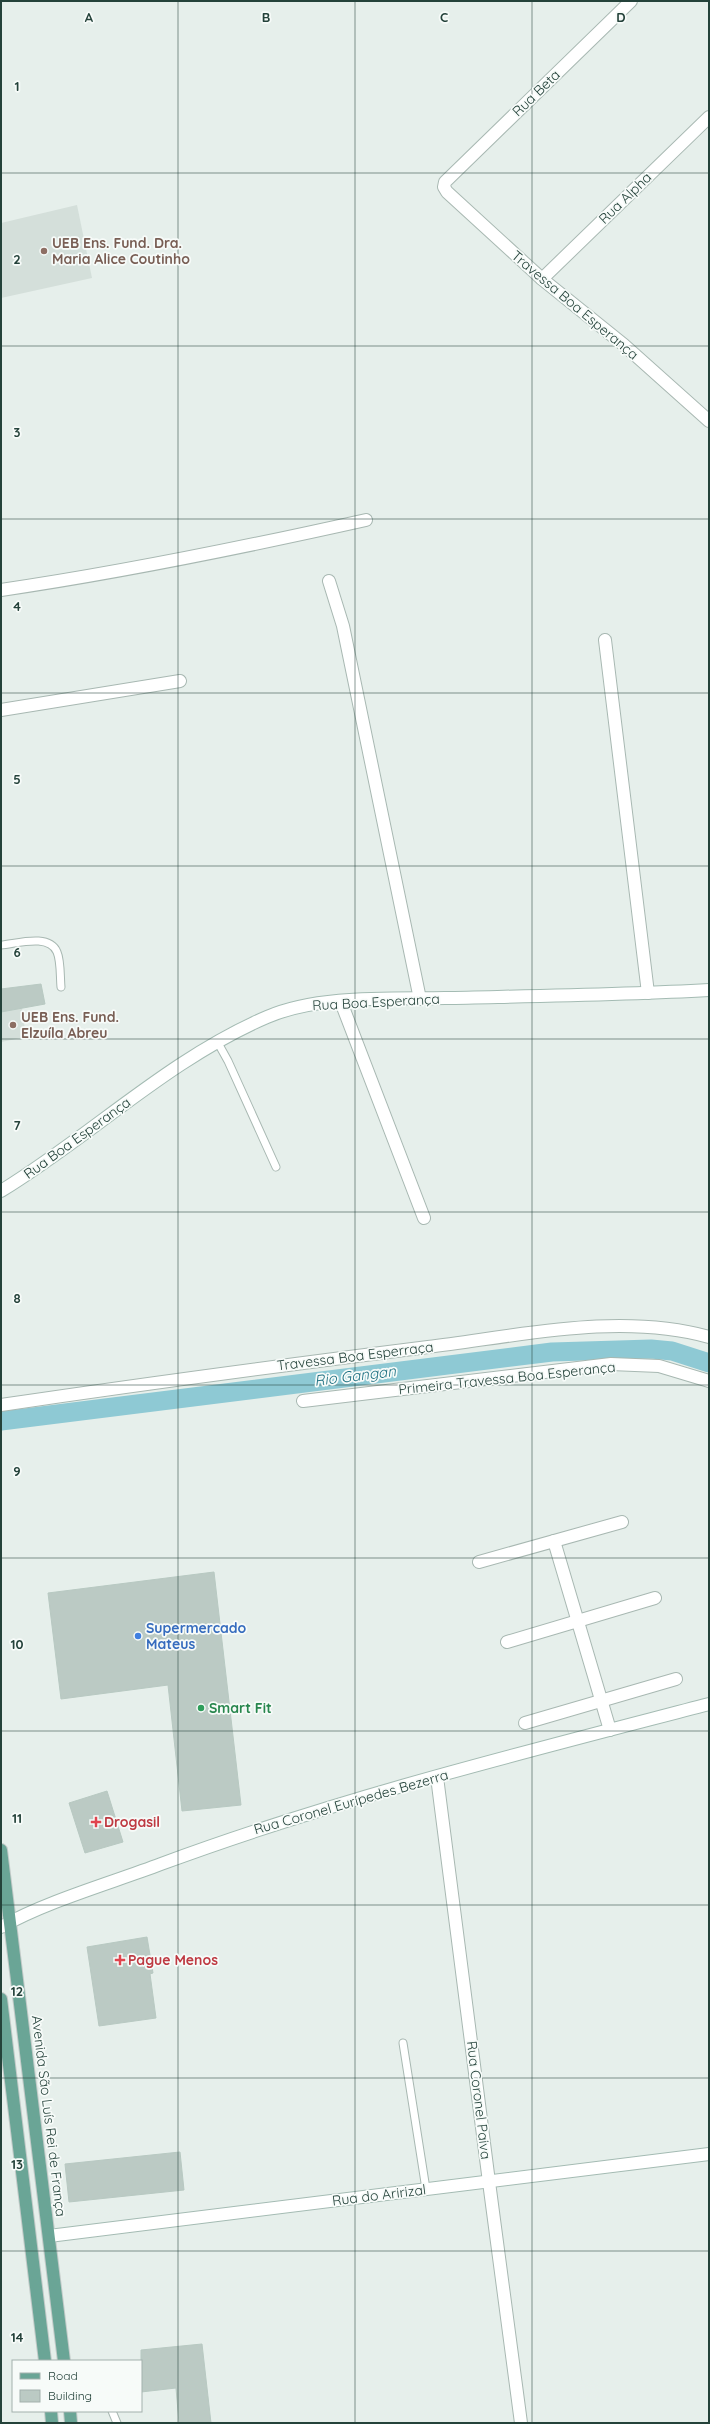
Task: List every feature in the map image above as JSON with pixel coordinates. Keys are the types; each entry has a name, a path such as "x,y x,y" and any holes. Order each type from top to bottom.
{"main road":[{"name":"Avenida São Luís Rei de França","path":"1,1850 5,1925 49,2236 64,2360"},
{"path":"1,1999 44,2360"},
{"path":"50,2412 52,2423"},
{"path":"70,2412 71,2423"}],"street":[{"name":"Rua Beta","path":"444,187 445,182 630,1"},
{"name":"Rua Alpha","path":"542,279 709,117"},
{"name":"Travessa Boa Esperança","path":"444,187 447,192 542,279 624,345 709,421"},
{"path":"1,590 79,579 195,558 366,520"},
{"path":"329,581 343,626 420,999"},
{"path":"605,640 648,993"},
{"path":"1,710 180,681"},
{"name":"Rua Boa Esperança","path":"1,1191 142,1091 218,1043 267,1017 289,1009 341,1002 709,990"},
{"path":"341,1002 424,1218"},
{"name":"Travessa Boa Esperraça","path":"1,1405 214,1375 575,1329 658,1327 681,1329 709,1337"},
{"name":"Primeira Travessa Boa Esperança","path":"304,1401 611,1364 659,1366 709,1381"},
{"path":"479,1562 622,1522"},
{"path":"554,1541 610,1730"},
{"path":"507,1642 655,1598"},
{"path":"525,1723 676,1679"},
{"name":"Rua Coronel Eurípedes Bezerra","path":"5,1925 70,1898 250,1831 437,1777 709,1704"},
{"name":"Rua Coronel Paiva","path":"437,1777 520,2423"},
{"name":"Rua do Aririzal","path":"49,2236 709,2154"}],"lane":[{"path":"1,946 42,940 50,944 57,952 61,987"},
{"path":"218,1043 228,1061 276,1167"},
{"path":"403,2044 426,2189"},
{"path":"113,2412 116,2414 117,2423"}],"shaded area":[{"name":"UEB Ens. Fund. Dra. Maria Alice Coutinho","path":"77,205 92,278 1,298 1,223"},
{"name":"UEB Ens. Fund. Elzuíla Abreu","path":"22,1008 26,1037 1,1042 1,1012"}],"building":[{"path":"41,984 45,1004 1,1012 1,989"},
{"name":"Supermercado Mateus","path":"214,1572 241,1805 182,1811 168,1685 61,1699 48,1593"},
{"name":"Drogasil","path":"107,1791 123,1842 85,1853 69,1803"},
{"path":"147,1937 153,1973 150,1974 156,2018 99,2026 87,1947"},
{"path":"180,2152 184,2190 69,2202 65,2164"},
{"path":"202,2344 211,2423 179,2423 176,2388 142,2392 141,2350"}],"waterway":[{"name":"Rio Gangan","path":"1,1421 552,1352 651,1349 672,1351 709,1363"}],"place":[{"name":"UEB Ens. Fund. Dra. Maria Alice Coutinho","path":"44,251"},
{"name":"UEB Ens. Fund. Elzuíla Abreu","path":"13,1025"},
{"name":"Supermercado Mateus","path":"138,1636"},
{"name":"Smart Fit","path":"201,1708"},
{"name":"Drogasil","path":"96,1822"},
{"name":"Pague Menos","path":"120,1960"}]}
